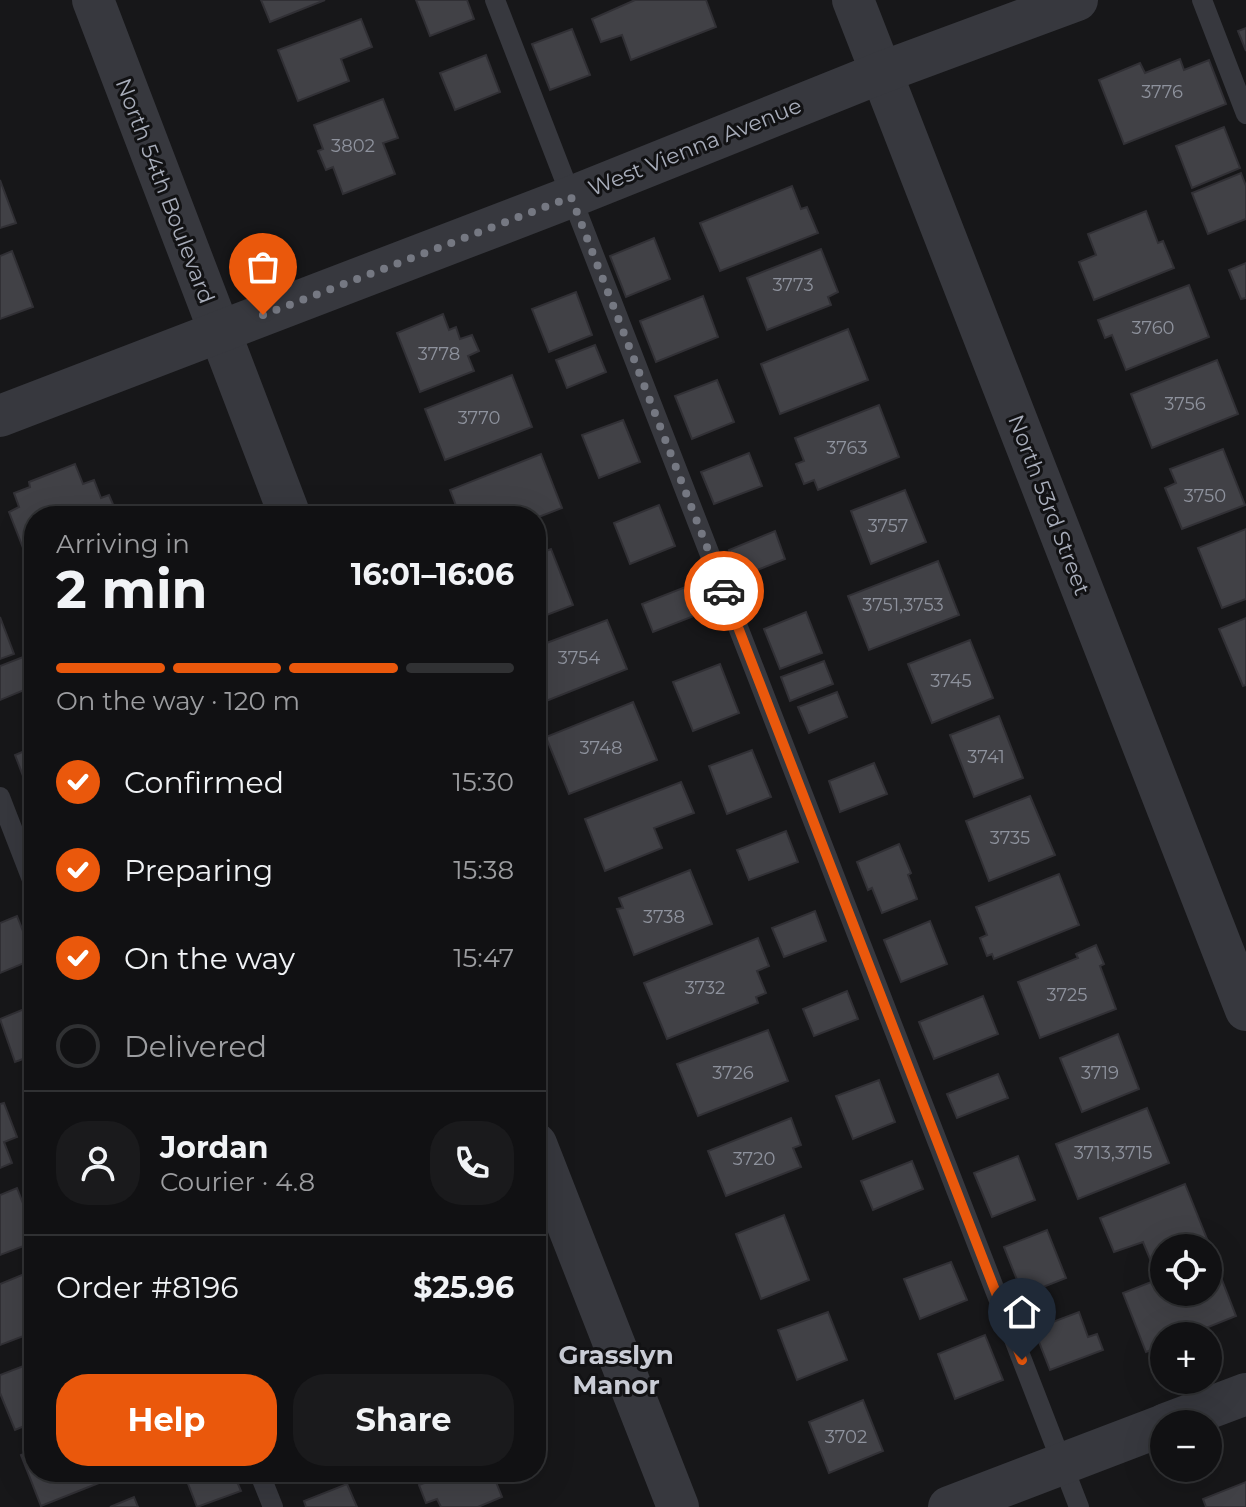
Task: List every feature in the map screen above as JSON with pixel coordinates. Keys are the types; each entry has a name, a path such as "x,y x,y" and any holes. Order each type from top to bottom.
{"street":[{"name":"North 54th Boulevard","path":"93,0 286,506"},
{"name":"North 53rd Street","path":"853,0 1246,1010"},
{"name":"West Vienna Avenue","path":"0,416 571,197 880,73 1077,0"},
{"path":"546,1170 678,1507"},
{"path":"1203,1410 1246,1394"},
{"path":"949,1507 1150,1430"}],"lane":[{"path":"495,0 1079,1507"},
{"path":"1202,0 1246,114"},
{"path":"0,797 24,859"},
{"path":"263,1482 273,1507"}],"building":[{"path":"261,0 325,0 270,22"},
{"path":"416,0 467,0 474,19 430,36"},
{"path":"635,0 706,0 716,27 631,60 622,35 601,42 592,19"},
{"path":"361,19 372,47 341,59 349,81 298,101 278,50"},
{"path":"1246,28 1246,51 1238,31"},
{"path":"572,29 590,75 550,90 532,44"},
{"path":"486,55 500,92 455,110 440,73"},
{"path":"1180,59 1184,70 1209,60 1226,104 1124,144 1099,80 1140,63 1145,73"},
{"path":"383,99 398,138 383,143 395,174 343,194 333,167 326,170 318,151 323,149 314,125"},
{"path":"1224,127 1240,168 1192,188 1176,146"},
{"path":"1241,173 1246,186 1246,219 1208,234 1192,193"},
{"path":"0,180 16,223 0,228"},
{"path":"792,186 801,209 807,207 818,233 720,271 700,223"},
{"path":"1146,211 1158,243 1163,241 1174,268 1094,300 1079,262 1096,255 1088,234"},
{"path":"654,238 670,279 626,297 610,256"},
{"path":"821,249 838,292 828,297 831,305 767,330 747,278"},
{"path":"12,251 33,307 0,319 0,256"},
{"path":"1246,263 1246,298 1241,299 1229,270"},
{"path":"1189,285 1209,337 1126,370 1112,335 1105,338 1098,320"},
{"path":"576,292 592,335 549,352 532,309"},
{"path":"703,296 718,337 656,362 640,321"},
{"path":"443,314 449,330 456,327 460,339 472,335 479,351 468,356 474,371 420,392 397,333"},
{"path":"848,329 868,380 780,414 761,364"},
{"path":"595,345 606,372 567,388 556,360"},
{"path":"1217,360 1238,414 1152,448 1131,394"},
{"path":"512,375 532,427 445,460 425,409"},
{"path":"717,380 734,422 692,439 675,396"},
{"path":"879,405 899,457 818,490 814,480 804,484 796,464 804,461 795,438"},
{"path":"623,420 640,462 599,478 582,435"},
{"path":"1223,449 1245,505 1182,529 1165,488 1176,483 1170,469"},
{"path":"749,453 762,486 714,504 701,472"},
{"path":"541,454 562,508 546,514 546,506 456,506 450,490"},
{"path":"75,464 83,484 94,480 101,498 109,495 114,506 24,506 24,550 9,512 19,507 14,493 30,487 29,482"},
{"path":"905,490 926,542 871,564 851,511"},
{"path":"659,505 675,546 630,564 614,523"},
{"path":"1246,529 1246,599 1222,608 1198,548"},
{"path":"775,531 785,559 740,577 729,550"},
{"path":"551,549 573,605 546,615 546,551"},
{"path":"938,561 959,615 869,650 848,596"},
{"path":"688,586 699,614 653,632 642,604"},
{"path":"806,612 822,653 780,669 764,629"},
{"path":"0,617 14,654 0,659"},
{"path":"1246,618 1246,685 1243,686 1219,629"},
{"path":"607,620 627,669 546,701 546,643"},
{"path":"970,640 993,698 932,723 908,664"},
{"path":"23,657 24,690 0,700 0,666"},
{"path":"824,661 833,684 790,701 781,677"},
{"path":"720,664 739,713 693,731 673,682"},
{"path":"837,692 847,717 809,733 798,707"},
{"path":"633,702 657,760 569,794 546,737"},
{"path":"999,716 1023,778 974,797 950,735"},
{"path":"752,750 771,797 727,814 709,766"},
{"path":"24,751 24,778 15,755"},
{"path":"874,763 887,794 840,812 829,781"},
{"path":"681,782 694,813 654,828 662,848 605,871 585,819"},
{"path":"1030,796 1055,855 989,881 966,821"},
{"path":"786,831 798,862 749,880 737,850"},
{"path":"899,844 917,899 882,913 872,888 868,890 857,862"},
{"path":"690,870 712,924 634,955 617,909 623,908 619,898"},
{"path":"1059,874 1079,925 994,959 992,954 987,956 980,938 987,935 976,907"},
{"path":"815,911 826,941 784,957 772,928"},
{"path":"17,916 24,934 24,963 0,973 0,923"},
{"path":"930,921 947,964 901,982 884,940"},
{"path":"758,938 769,966 757,971 766,993 756,997 758,1003 667,1039 644,983"},
{"path":"1096,945 1104,964 1100,966 1116,1009 1040,1038 1018,982 1078,958 1076,954"},
{"path":"847,991 858,1019 814,1036 803,1009"},
{"path":"983,996 998,1034 934,1059 919,1022"},
{"path":"24,1009 24,1059 15,1062 0,1019"},
{"path":"768,1030 788,1081 698,1116 677,1064"},
{"path":"1118,1034 1139,1089 1082,1112 1060,1058"},
{"path":"998,1074 1008,1098 957,1118 947,1094"},
{"path":"879,1080 895,1122 853,1139 836,1096"},
{"path":"4,1103 17,1137 4,1142 12,1163 0,1168 0,1104"},
{"path":"1147,1108 1169,1163 1078,1199 1056,1144"},
{"path":"791,1118 801,1145 793,1148 801,1167 726,1196 708,1151"},
{"path":"1018,1156 1035,1200 992,1217 974,1173"},
{"path":"912,1161 923,1189 873,1210 861,1181"},
{"path":"1185,1184 1205,1234 1150,1234 1150,1259 1143,1242 1114,1252 1100,1218"},
{"path":"17,1188 24,1206 24,1246 0,1255 0,1195"},
{"path":"784,1215 809,1280 761,1299 736,1234"},
{"path":"1047,1230 1066,1278 1023,1295 1004,1247"},
{"path":"951,1262 967,1300 920,1319 904,1279"},
{"path":"24,1274 24,1336 0,1345 0,1284"},
{"path":"1222,1280 1236,1316 1221,1322 1150,1322 1150,1350 1146,1352 1123,1293 1150,1282 1150,1306 1222,1306"},
{"path":"828,1312 847,1360 797,1380 778,1330"},
{"path":"1079,1312 1088,1337 1097,1334 1103,1350 1050,1370 1034,1329"},
{"path":"985,1335 1003,1380 955,1399 938,1354"},
{"path":"24,1366 24,1426 15,1430 0,1393 0,1375"},
{"path":"863,1400 883,1451 829,1473 809,1422"},
{"path":"32,1482 101,1482 41,1506"},
{"path":"187,1482 237,1482 241,1491 197,1507"},
{"path":"427,1482 496,1482 502,1497 478,1507 441,1507 437,1499 426,1503 419,1485"},
{"path":"1246,1482 1246,1507 1206,1507 1203,1499"},
{"path":"347,1484 357,1507 306,1507 304,1501"},
{"path":"134,1497 138,1507 110,1507"}],"way so far":[{"path":"263,315 571,197 724,591"}],"district":[{"name":"Grasslyn Manor","path":"616,1370"}],"route":[{"path":"724,591 1022,1360"}]}
